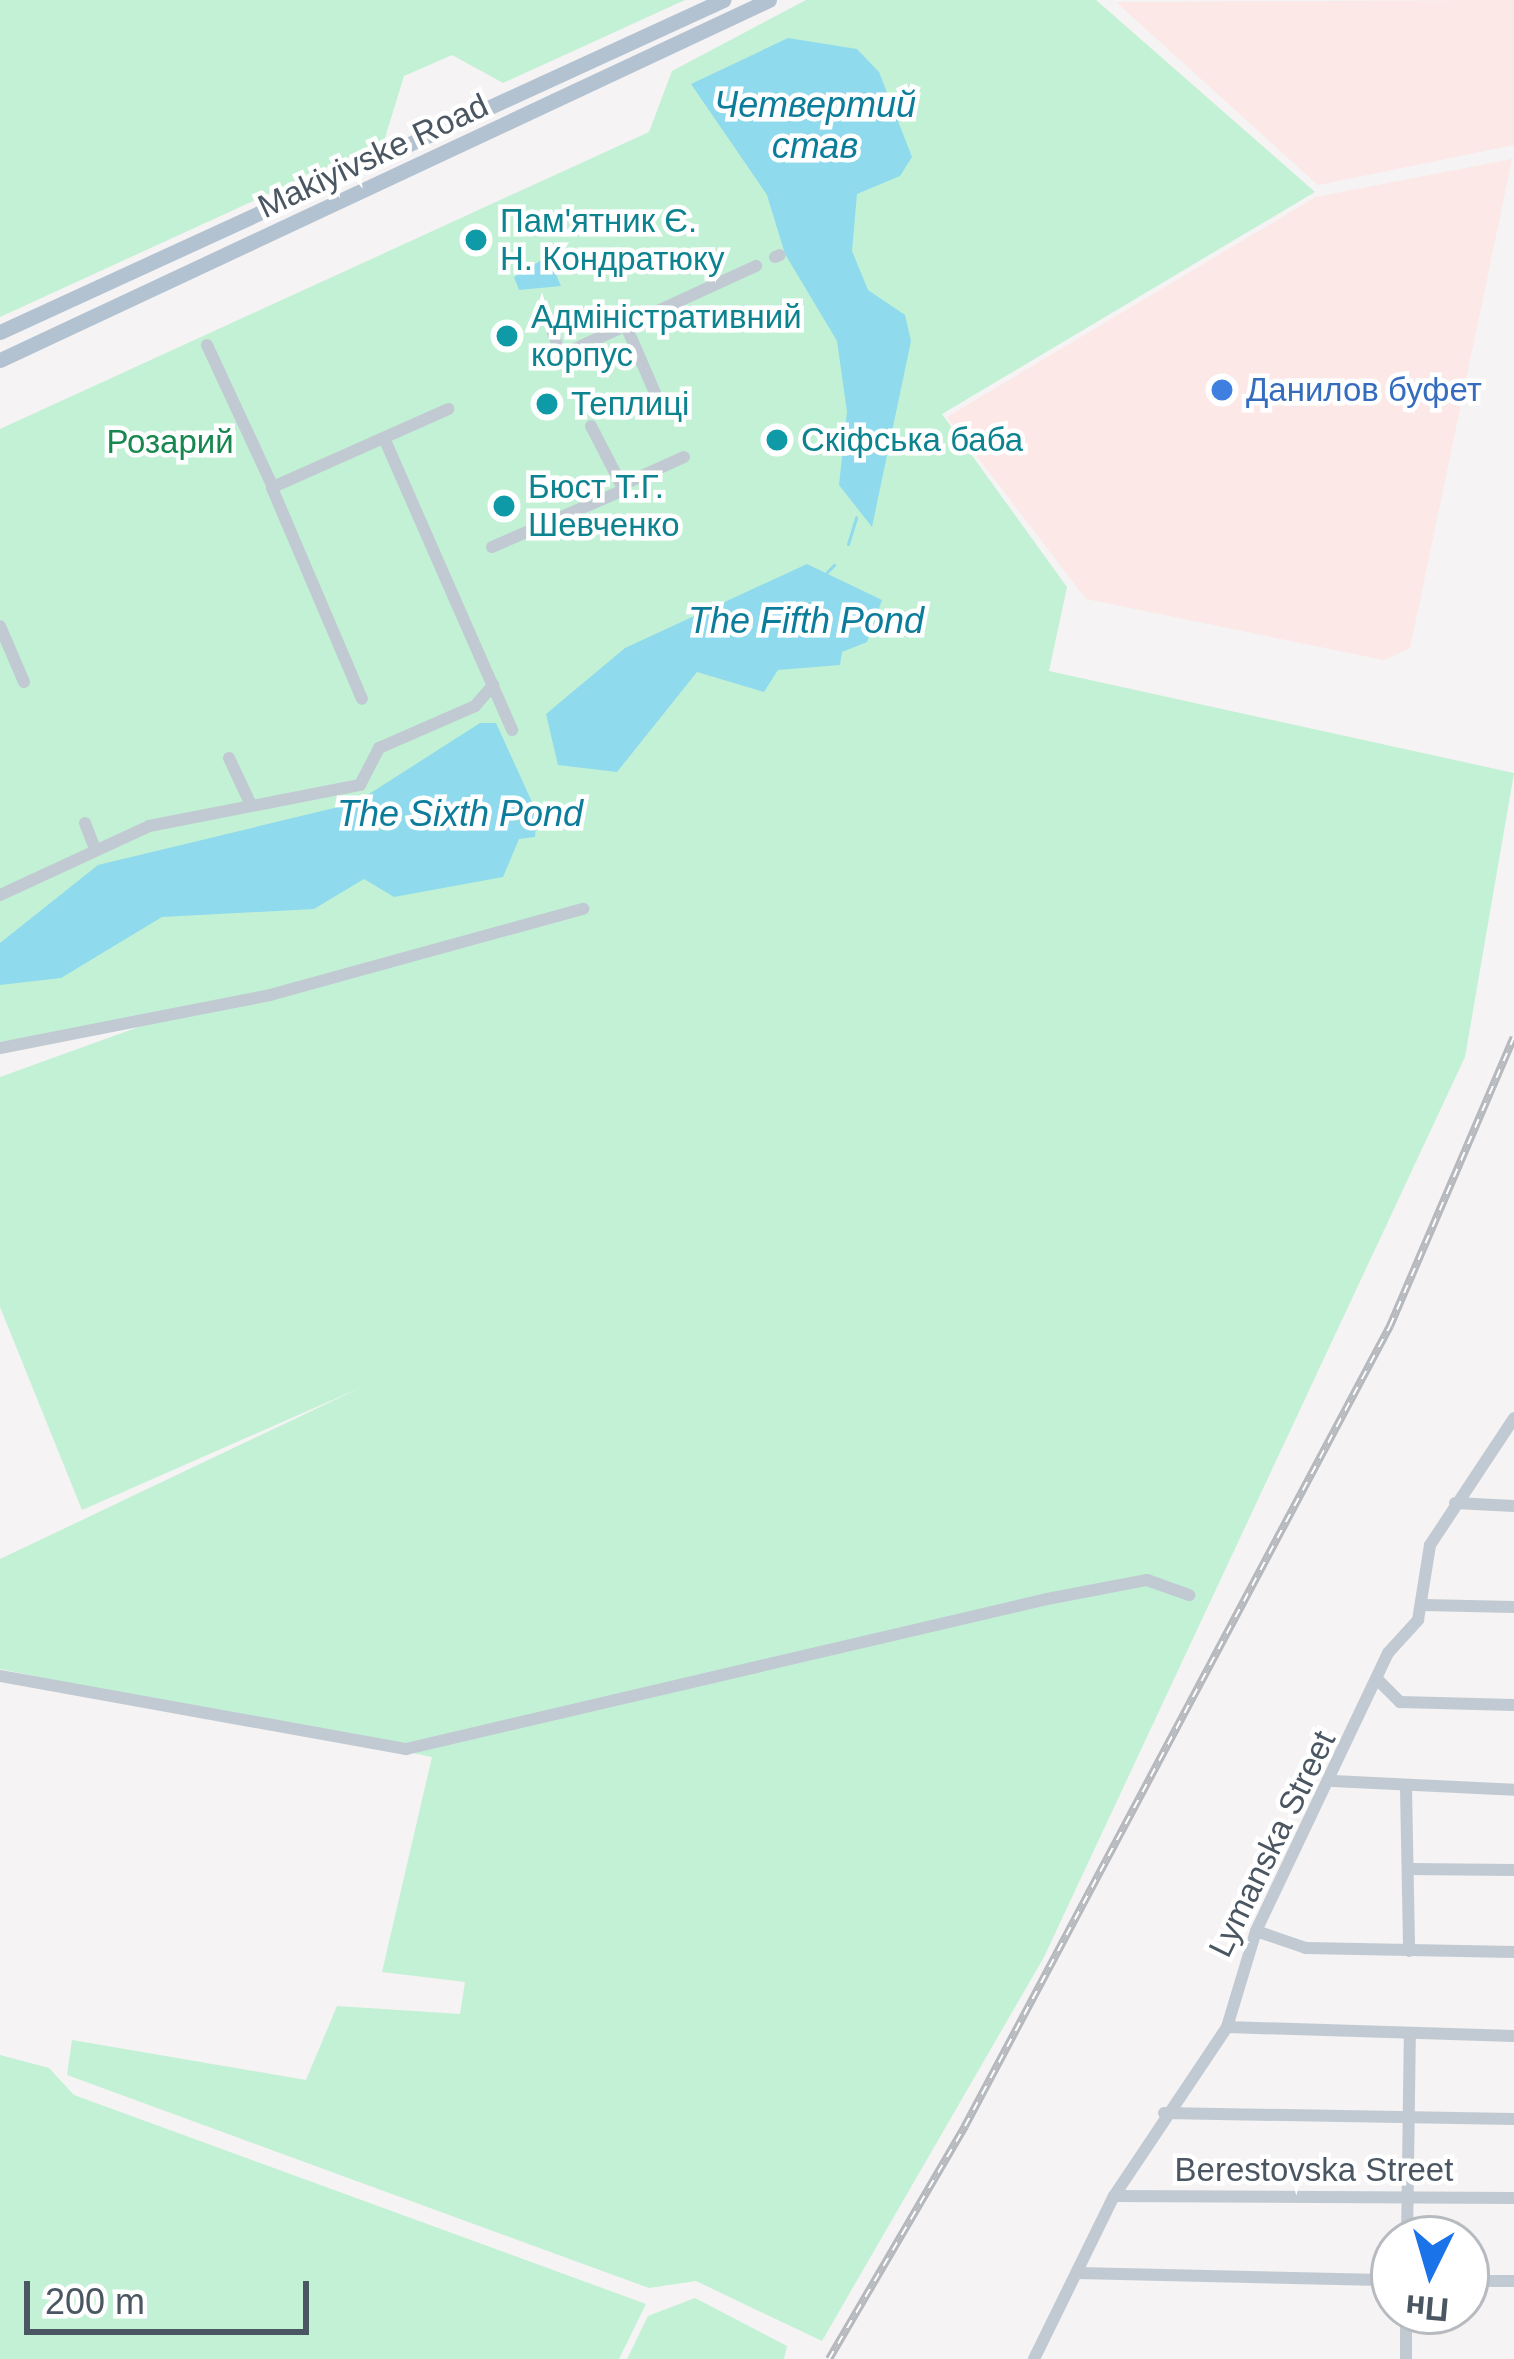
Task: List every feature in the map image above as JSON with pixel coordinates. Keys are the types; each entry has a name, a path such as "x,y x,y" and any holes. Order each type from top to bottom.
{"main road":[{"name":"Makiyivske Road","path":"0,332 723,0"},
{"name":"Makiyivske Road","path":"0,360 769,0"}],"street":[{"path":"548,320 559,356 756,264"},
{"path":"626,326 656,395"},
{"path":"207,345 273,488 448,409"},
{"path":"591,426 622,485"},
{"path":"384,438 509,724 475,706"},
{"path":"492,547 684,457"},
{"path":"272,488 362,699"},
{"path":"0,626 24,682"},
{"path":"0,895 95,848 250,805 359,784 379,748 475,706 493,686"},
{"path":"229,758 250,805"},
{"path":"85,823 95,848"},
{"path":"0,1048 270,995 583,909"},
{"name":"Lymanska Street","path":"1034,2359 1114,2196 1164,2113 1227,2027 1256,1931 1379,1681 1423,1605 1421,1571 1455,1503 1514,1418"},
{"path":"1455,1503 1514,1506"},
{"path":"0,1676 406,1749 1047,1599 1148,1580 1190,1595"},
{"path":"1423,1605 1514,1606"},
{"path":"1379,1681 1400,1702 1514,1705"},
{"path":"1333,1780 1406,1788 1514,1790"},
{"path":"1406,1788 1409,1951"},
{"path":"1408,1869 1514,1870"},
{"path":"1256,1931 1280,1946 1514,1952"},
{"path":"1227,2027 1514,2036"},
{"path":"1407,2215 1411,2034"},
{"path":"1164,2113 1514,2119"},
{"name":"Berestovska Street","path":"1114,2196 1514,2198"},
{"path":"1077,2273 1370,2279"}],"shaded area":[{"path":"1514,0 1514,145 1318,185 1116,2"},
{"path":"1512,159 1410,648 1384,660 1086,599 947,417 1316,197"}],"green space":[{"path":"0,0 685,0 503,83 452,55 404,76 384,141 0,317"},
{"name":"Розарий","path":"806,0 1096,0 1315,192 942,414 1067,587 1049,671 1514,773 1465,1057 1044,1957 822,2341 696,2281 649,2288 67,2075 72,2040 306,2080 337,2006 460,2014 465,1982 382,1972 432,1757 0,1669 0,1559 362,1387 82,1510 0,1307 0,1077 180,1012 0,1042 0,429 649,132 672,71"},
{"path":"0,2055 49,2068 74,2095 646,2304 619,2359 0,2359"},
{"path":"695,2298 787,2346 784,2359 627,2359 648,2316"}],"water":[{"name":"Четвертий став","path":"788,38 857,49 879,72 912,157 900,176 857,194 852,251 868,290 905,315 911,341 872,527 839,485 847,412 837,341 785,254 767,195 691,84"},
{"path":"548,256 561,286 519,290 514,277"},
{"name":"The Fifth Pond","path":"807,564 882,600 867,642 842,652 840,665 778,670 764,692 697,672 617,772 558,765 546,714 625,648"},
{"name":"The Sixth Pond","path":"480,723 496,723 537,813 535,837 519,839 503,877 394,897 364,879 314,909 162,917 61,978 0,985 0,943 98,865 355,803"}],"waterway":[{"path":"848,544 856,517"},
{"path":"827,572 834,565"}],"railway":[{"path":"829,2359 965,2126 1390,1326 1514,1037"}],"place":[{"name":"Пам'ятник Є. Н. Кондратюку","path":"476,240"},
{"name":"Адміністративний корпус","path":"507,336"},
{"name":"Данилов буфет","path":"1222,390"},
{"name":"Теплиці","path":"547,404"},
{"name":"Скіфська баба","path":"777,440"},
{"name":"Бюст Т.Г. Шевченко","path":"504,506"}]}
